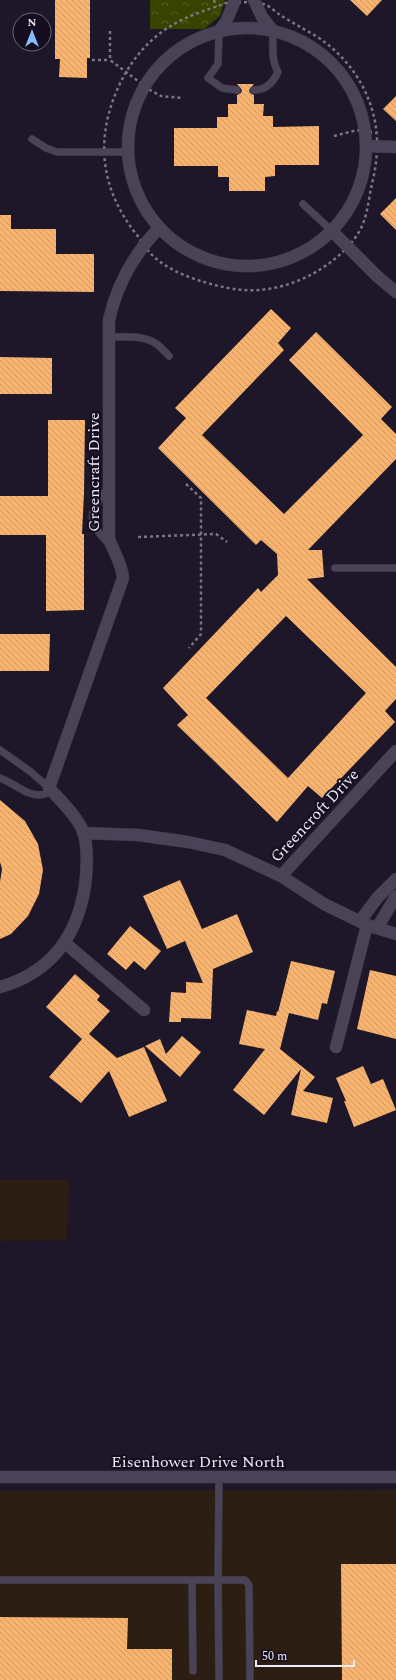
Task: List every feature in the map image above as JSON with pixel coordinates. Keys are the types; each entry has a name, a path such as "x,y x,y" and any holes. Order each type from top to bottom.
{"street":[{"path":"219,31 226,22 235,1"},
{"path":"255,2 262,17 273,31"},
{"path":"244,28 273,31 296,38 312,48 335,66 349,86 371,132 372,146 358,192 347,213 332,231 305,251 290,258 268,264 237,266 200,256 183,247 159,228 149,214 136,190 130,169 128,135 131,118 144,86 164,61 176,51 204,36 219,31 244,28"},
{"path":"372,146 396,147"},
{"name":"Greencraft Drive","path":"49,788 123,578 122,567 112,548 110,539 109,320 113,299 119,284 133,259 144,244 159,228"},
{"path":"332,231 396,292"},
{"name":"Greencroft Drive","path":"83,833 138,835 200,844 225,850 281,876 396,751"},
{"path":"0,988 26,977 43,966 55,955 65,943 80,911 86,876 86,855 83,833 69,809 49,788"},
{"path":"281,876 324,904 368,925 396,934"},
{"path":"336,1048 368,925 378,897 396,879"},
{"path":"368,925 396,896"},
{"path":"65,943 144,1010"},
{"name":"Eisenhower Drive North","path":"0,1477 396,1477"}],"lane":[{"path":"219,31 218,64 208,78 222,88 237,90"},
{"path":"254,90 260,90 268,86 274,80 278,72 274,59 273,31"},
{"path":"32,139 46,148 57,152 128,152"},
{"path":"304,204 332,231"},
{"path":"109,337 146,339 155,343 169,356"},
{"path":"109,487 98,500 94,507 93,515 94,524 112,548"},
{"path":"335,568 396,568"},
{"path":"0,750 31,772 49,788 45,794 39,796 31,795 0,778"},
{"path":"219,1477 219,1680"},
{"path":"0,1580 245,1580 249,1585 250,1680"},
{"path":"192,1580 193,1671"}],"path":[{"path":"214,0 216,7"},
{"path":"235,1 255,2 267,6 327,43 351,66 369,97 374,114 371,132 372,146 376,163 365,218 356,237 334,260 316,272 304,278 277,287 262,290 243,290 216,286 192,278 162,263 151,254 125,219 117,206 108,178 103,140 106,121 112,102 125,72 146,46 170,26 216,7 235,1"},
{"path":"110,31 110,60"},
{"path":"92,60 110,60 144,86 161,96 182,98"},
{"path":"334,136 357,130 371,132"},
{"path":"186,484 201,498 201,634 188,648"},
{"path":"138,537 216,534 227,542"}],"shaded area":[{"path":"0,1180 69,1180 67,1240 0,1241"},
{"path":"396,1490 396,1680 0,1680 0,1491"}],"green space":[{"path":"150,0 225,0 220,16 204,29 150,29"}],"building":[{"path":"55,0 90,0 90,58 87,58 87,78 59,77 60,59 55,59"},
{"path":"350,0 382,0 367,16"},
{"path":"237,84 254,84 249,90 250,93 254,95 254,104 264,104 263,116 273,116 273,127 319,126 319,165 275,165 275,176 265,177 265,191 229,191 229,177 218,177 218,166 174,166 174,128 217,128 217,117 228,117 228,104 237,104 237,95 241,93 242,90"},
{"path":"396,96 396,121 383,109"},
{"path":"396,198 396,230 380,214"},
{"path":"0,215 11,215 11,229 56,229 56,254 94,254 94,292 0,291"},
{"path":"271,309 291,328 278,343 284,350 202,435 284,514 363,435 289,360 316,332 392,407 381,419 396,434 396,459 308,550 322,550 324,577 307,579 396,667 396,699 385,711 395,722 322,798 308,786 277,822 177,725 188,715 163,688 258,588 261,592 278,575 277,554 261,540 256,545 158,448 186,418 175,408","holes":["286,616 366,693 288,778 206,698"]},
{"path":"0,357 52,358 52,394 0,394"},
{"path":"48,420 85,420 82,534 84,534 84,610 46,611 46,535 0,535 0,496 48,496"},
{"path":"0,634 50,634 49,671 0,671"},
{"path":"0,800 25,821 38,844 43,870 39,894 28,916 11,934 0,939 0,882 2,869 0,862"},
{"path":"180,880 202,929 237,914 253,952 213,969 211,1019 181,1018 181,1022 169,1022 171,992 186,993 186,982 203,983 185,941 167,949 143,896"},
{"path":"130,926 161,951 145,970 134,961 126,970 107,954"},
{"path":"291,961 335,971 327,1004 322,1003 318,1020 289,1013 280,1049 315,1077 303,1091 333,1098 327,1123 291,1115 301,1069 264,1115 233,1090 265,1049 239,1044 247,1010 276,1016"},
{"path":"370,970 396,976 396,1039 357,1029"},
{"path":"75,974 100,996 97,1000 110,1011 89,1034 117,1058 144,1047 167,1101 129,1117 109,1071 81,1103 49,1077 82,1039 46,1007"},
{"path":"182,1036 201,1052 180,1077 145,1046 160,1039 166,1054"},
{"path":"363,1066 371,1084 383,1079 396,1110 354,1127 344,1101 346,1101 336,1078"},
{"path":"341,1564 396,1564 396,1680 342,1680"},
{"path":"0,1617 128,1618 127,1649 172,1649 172,1680 0,1680"}]}
